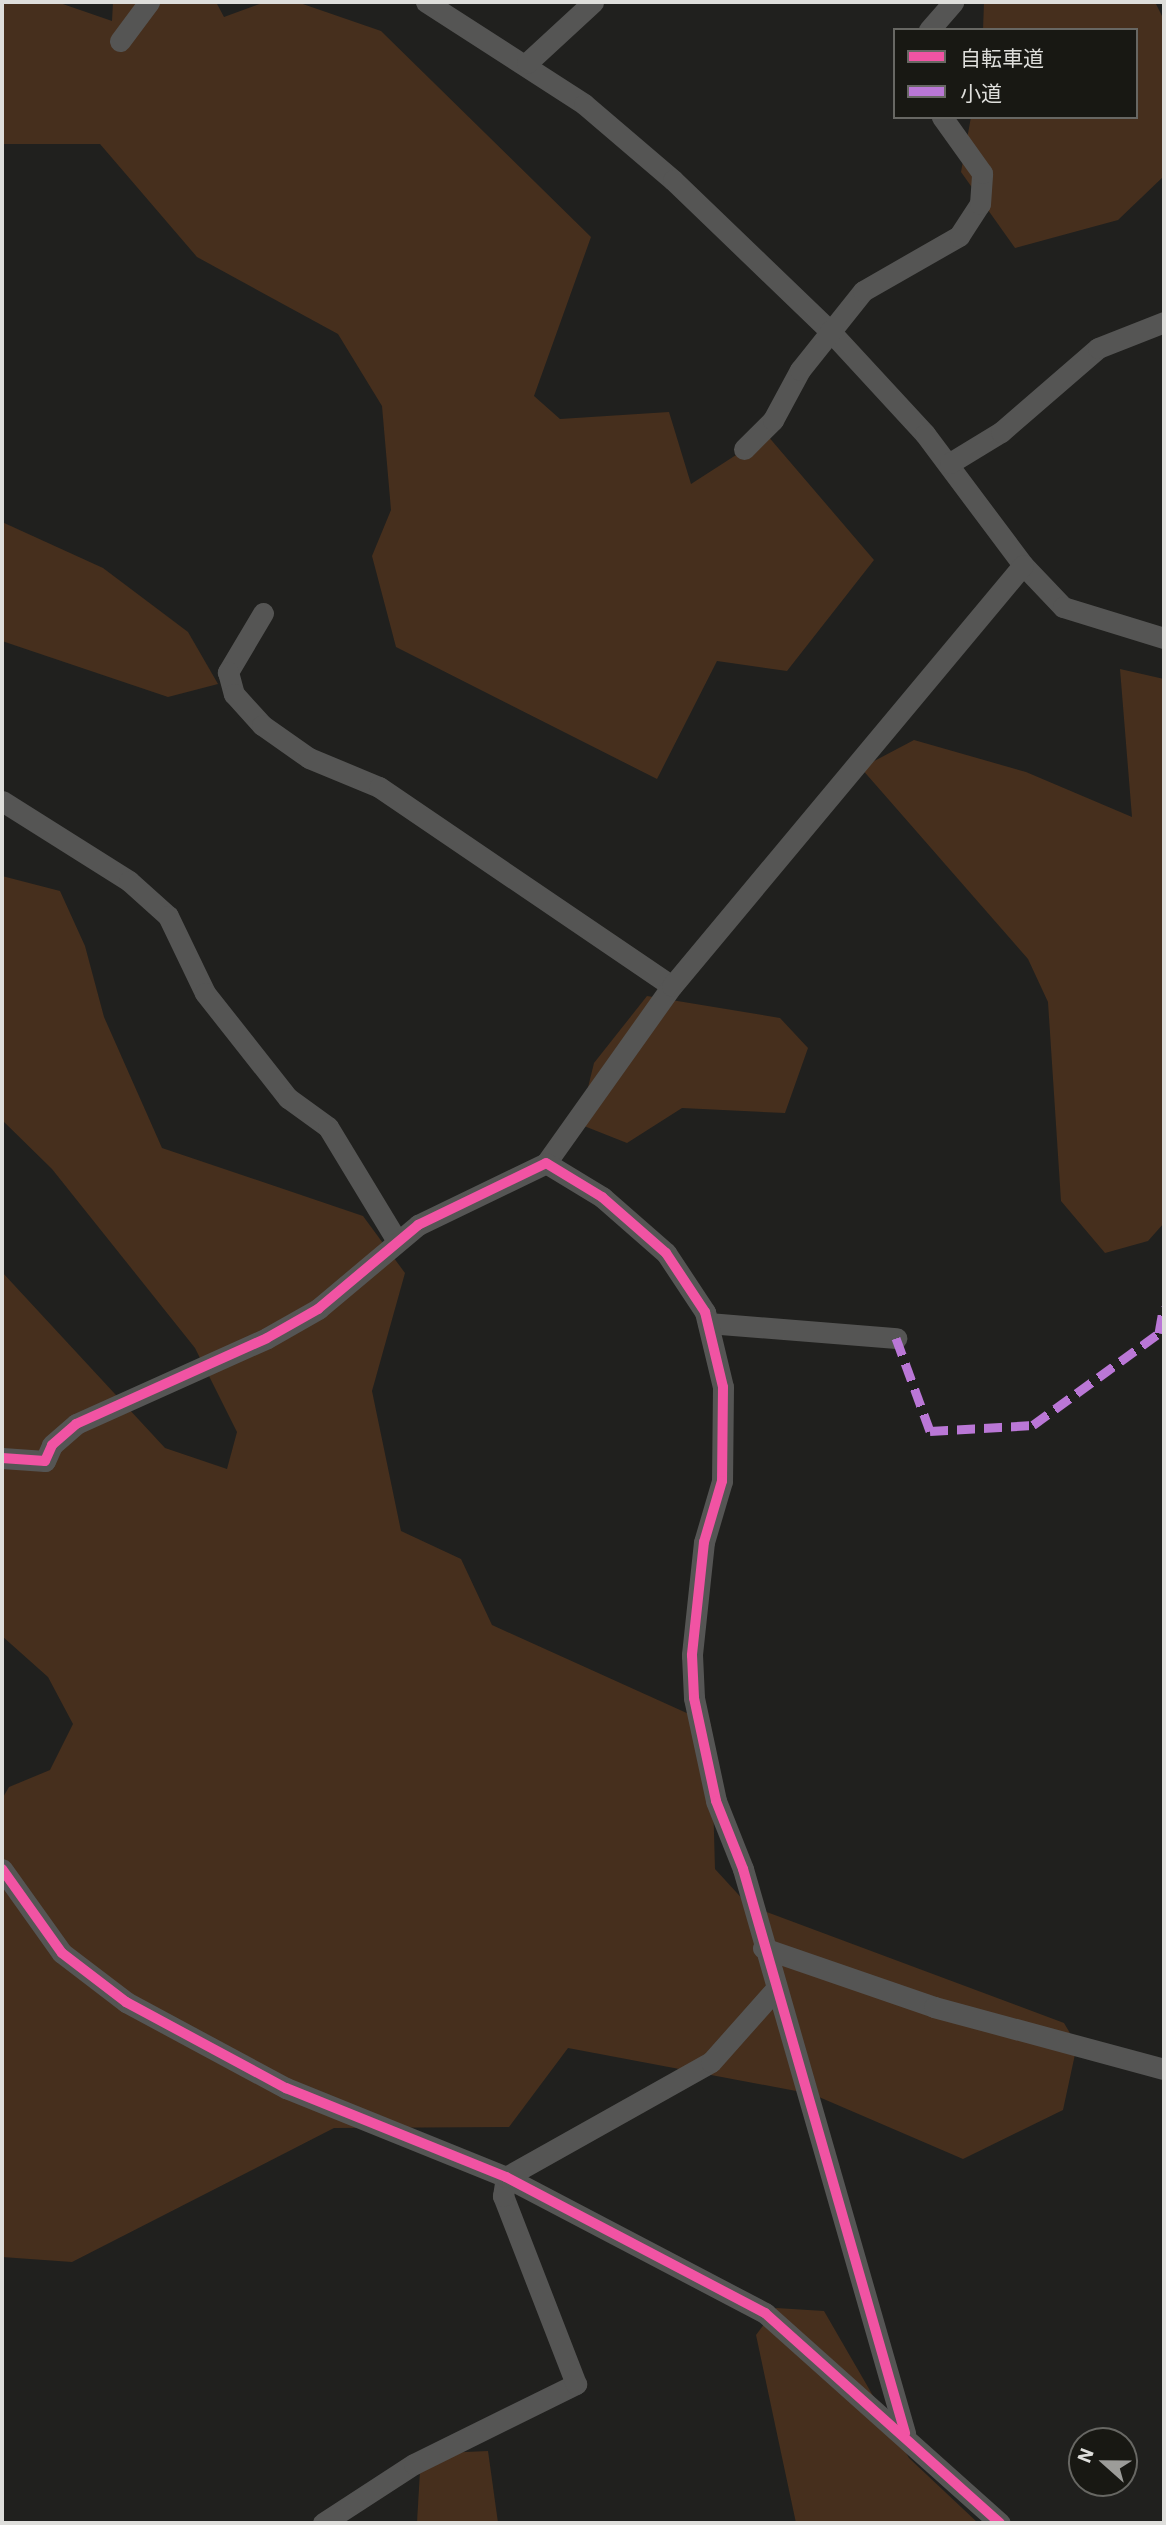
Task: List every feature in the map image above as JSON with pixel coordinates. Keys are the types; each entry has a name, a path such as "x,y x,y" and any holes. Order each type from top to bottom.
{"street":[{"path":"120,41 149,2"},
{"path":"426,2 527,63 673,180 830,331 950,463 1023,565 1063,607 1164,638"},
{"path":"527,63 593,2"},
{"path":"931,28 953,2"},
{"path":"744,449 773,420 830,331 863,291 959,236 980,204 982,173 943,119"},
{"path":"950,463 1001,432 1098,348 1164,322"},
{"path":"2,1458 45,1461 52,1445 76,1424 215,1366 318,1309 397,1241 546,1163 672,986 1023,565"},
{"path":"262,613 228,672 234,694 262,725 309,758 379,787 672,986"},
{"path":"2,801 129,881 168,916 205,993 288,1098 328,1127 397,1241"},
{"path":"546,1163 603,1197 666,1254 708,1323 723,1387 722,1480 704,1542 692,1655 694,1698 716,1801 743,1869 774,1992 905,2432"},
{"path":"708,1323 896,1339"},
{"path":"2,1869 62,1953 126,2002 286,2088 506,2176 765,2313 905,2432 1000,2523"},
{"path":"762,1948 974,2019 1164,2069"},
{"path":"506,2176 711,2062 774,1992"},
{"path":"324,2523 414,2464 576,2384 503,2196 506,2176"}],"shaded area":[{"path":"2,2 57,2 112,21 113,2 216,2 224,17 265,2 297,2 381,31 591,237 534,396 560,419 669,412 691,484 767,435 874,560 787,671 717,661 657,779 396,647 372,556 391,510 382,406 338,334 197,257 100,144 2,144"},
{"path":"984,2 1155,2 1164,20 1164,176 1118,220 1015,248 961,172 971,119 1138,119 1138,28 983,28"},
{"path":"2,522 103,568 188,632 218,684 168,697 2,641"},
{"path":"1120,669 1164,679 1164,1223 1148,1241 1105,1253 1061,1201 1048,1002 1028,959 861,768 914,740 1026,772 1132,817"},
{"path":"2,876 60,891 85,946 104,1017 162,1148 363,1216 405,1273 372,1391 401,1531 461,1559 492,1625 711,1724 715,1869 748,1905 1064,2023 1077,2045 1063,2110 963,2159 812,2094 568,2048 509,2127 334,2128 72,2262 2,2257 2,1799 9,1787 50,1770 73,1724 48,1677 2,1636 2,1272 165,1448 227,1469 237,1432 195,1348 52,1169 2,1120"},
{"path":"647,996 780,1018 808,1048 785,1113 682,1108 627,1143 579,1124 594,1063"},
{"path":"776,2308 824,2311 909,2458 978,2523 796,2523 756,2335"},
{"path":"488,2451 498,2523 417,2523 421,2454"}],"marked path":[{"path":"896,1338 930,1431 1033,1425 1159,1333 1164,1306"}],"cycle path":[{"path":"2,1458 45,1461 52,1445 76,1424 267,1338 318,1309 418,1225 546,1163 602,1197 666,1253 705,1312 723,1387 722,1481 704,1542 692,1655 694,1698 716,1801 743,1869 905,2433"},
{"path":"2,1869 62,1953 126,2002 286,2088 506,2177 765,2313 1000,2523"}]}
